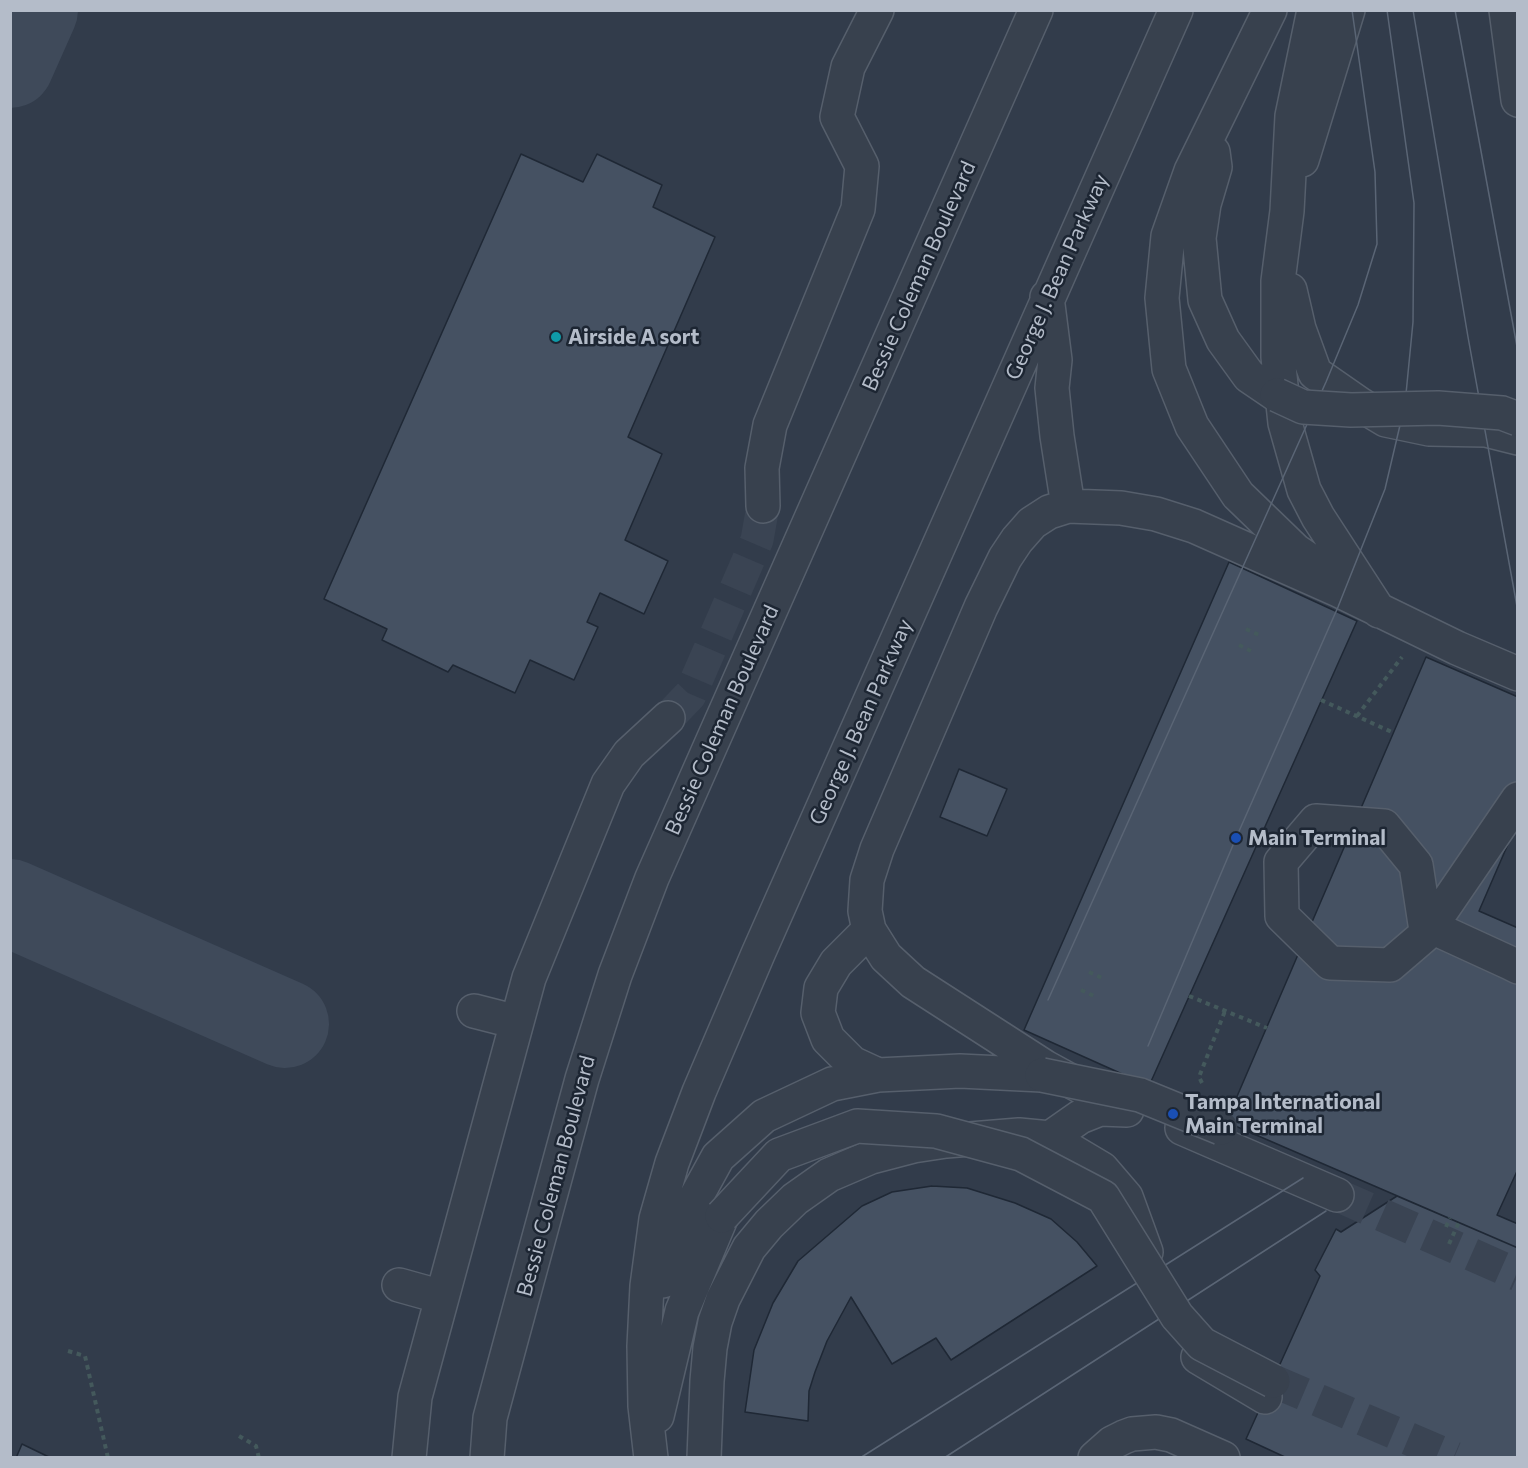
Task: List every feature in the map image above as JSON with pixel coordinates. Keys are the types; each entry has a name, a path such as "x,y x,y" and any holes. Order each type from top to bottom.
{"street":[{"path":"763,506 762,468 770,425 858,209 862,166 837,117 848,67 877,10"},
{"name":"Bessie Coleman Boulevard","path":"487,1458 490,1418 582,1079 615,975 652,878 1036,10"},
{"name":"George J. Bean Parkway","path":"651,1451 645,1406 644,1346 647,1286 656,1219 672,1163 699,1092 758,954 1176,10"},
{"path":"1270,10 1191,171 1168,236 1162,298 1169,369 1192,426 1238,495 1296,550 1336,580 1378,606 1518,674"},
{"path":"1314,10 1292,116 1287,211 1278,281 1278,357 1285,423 1304,490 1318,517 1379,611"},
{"path":"1287,211 1348,10"},
{"path":"1506,10 1518,100"},
{"path":"1211,129 1215,167 1204,204 1199,238 1205,300 1223,340 1249,376 1277,395 1303,407 1351,410 1438,408 1502,413 1518,419"},
{"path":"1282,250 1299,329 1315,373 1386,420 1429,429 1486,430 1518,438"},
{"path":"1047,297 1055,360 1052,388 1068,506"},
{"path":"1124,1110 1062,1077 913,982 886,957 869,930 865,911 867,880 877,849 994,577 1017,540 1032,523 1049,512 1068,506 1121,508 1156,514 1194,526 1338,590 1379,611 1518,667"},
{"path":"409,1458 415,1397 529,978 608,783 629,754 668,718"},
{"path":"1518,799 1432,925 1425,935 1390,965 1330,963 1282,916 1281,862 1316,821 1384,826 1416,866 1425,924 1436,929 1457,939 1518,966"},
{"path":"869,930 836,963 820,988 818,1013 828,1039 852,1062 887,1074"},
{"path":"474,1011 518,1022"},
{"path":"644,1346 669,1259 690,1208 717,1158 764,1116 832,1084 887,1074 960,1071 1042,1075 1140,1095 1219,1135 1340,1188"},
{"path":"1050,1138 1080,1117 1100,1109 1124,1110 1219,1135"},
{"path":"651,1451 682,1311 722,1216 779,1155 857,1126 936,1131 1021,1154 1103,1197 1177,1316 1202,1344 1269,1389 1200,1359 1174,1334 1126,1197 1102,1168 1050,1138 1019,1135 1000,1136 946,1141 871,1157 829,1175 795,1199 769,1224 749,1248 723,1299 715,1322 709,1359 704,1458"},
{"path":"399,1285 442,1297"},
{"path":"1095,1458 1112,1443 1124,1437 1156,1432 1171,1435 1223,1458"}],"path":[{"path":"1246,629 1259,635"},
{"path":"1357,716 1402,657 1449,641"},
{"path":"1239,645 1251,651"},
{"path":"1321,700 1394,733"},
{"path":"1089,972 1102,978"},
{"path":"1082,990 1094,996"},
{"path":"1189,996 1267,1029"},
{"path":"1219,1135 1199,1077 1225,1011"},
{"path":"1446,1227 1450,1218"},
{"path":"1449,1244 1459,1222"},
{"path":"68,1351 85,1356 108,1458"},
{"path":"239,1436 256,1446 259,1458"}],"shaded area":[{"path":"10,11 1517,11 1517,1457 11,1457"}],"building":[{"name":"Airside A sort","path":"521,154 583,182 597,154 662,185 653,207 715,237 628,437 662,454 625,540 668,561 644,614 600,593 587,622 598,627 574,680 530,660 515,693 453,665 448,672 382,640 387,629 324,599"},
{"path":"1229,562 1357,621 1149,1086 1024,1030"},
{"path":"1426,657 1518,697 1518,1248 1226,1122"},
{"path":"959,769 1007,789 987,836 940,817"},
{"path":"1518,821 1518,928 1479,911"},
{"path":"1518,1169 1518,1224 1497,1215"},
{"path":"932,1186 967,1188 1015,1203 1051,1219 1077,1242 1097,1266 951,1360 936,1338 892,1364 851,1297 827,1341 815,1372 809,1391 808,1421 745,1412 754,1350 773,1303 798,1261 862,1206 892,1192"},
{"path":"1397,1196 1518,1248 1518,1458 1287,1458 1246,1439 1320,1276 1315,1270 1336,1229 1341,1232"},
{"path":"22,1444 51,1458 16,1458"}],"taxiway":[{"path":"10,64 34,10"},
{"path":"10,903 285,1024"}],"tunnel":[{"path":"668,718 690,695 757,540 763,506"},
{"path":"1337,1195 1518,1275"},
{"path":"1273,1381 1454,1458"}],"tram line":[{"path":"1048,1000 1326,382 1358,305 1377,244 1375,172 1352,10"},
{"path":"1148,1046 1236,838 1338,607 1385,489 1405,404 1413,322 1414,203 1387,10"},
{"path":"1413,10 1468,337 1518,612"},
{"path":"1455,10 1518,352"},
{"path":"860,1458 1303,1178"},
{"path":"944,1458 1326,1211"}],"place":[{"name":"Airside A sort","path":"556,337"},
{"name":"Main Terminal","path":"1236,838"},
{"name":"Tampa International Main Terminal","path":"1173,1114"}]}
